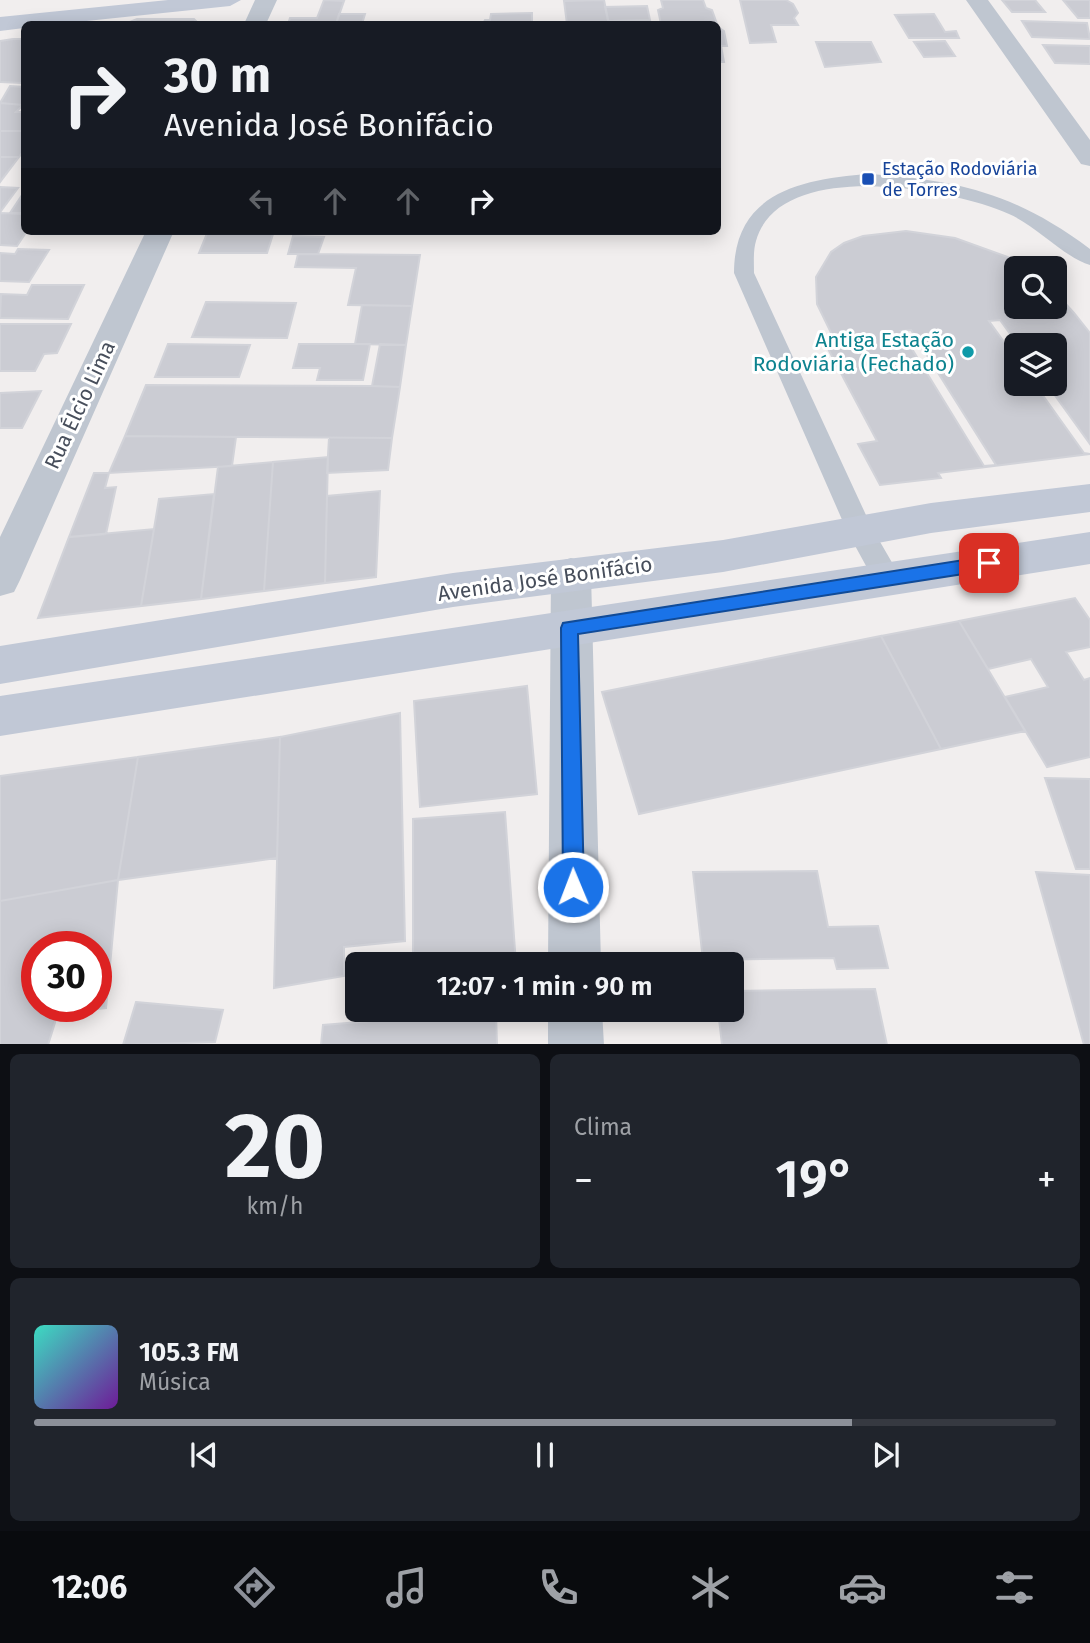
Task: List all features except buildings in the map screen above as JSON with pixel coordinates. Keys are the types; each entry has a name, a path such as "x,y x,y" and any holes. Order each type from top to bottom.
{"street":[{"path":"29,21 230,0"},
{"path":"256,21 266,0"},
{"path":"976,0 1090,158"},
{"path":"0,24 21,22"},
{"name":"Rua Élcio Lima","path":"0,580 158,235"},
{"name":"Avenida José Bonifácio","path":"0,665 453,590 723,556 931,518 1090,498"},
{"path":"0,716 1090,548"},
{"path":"571,574 575,952"},
{"path":"575,1022 576,1044"}],"lane":[{"path":"887,578 860,531 744,274 747,238 761,213 777,200 804,188 868,179 942,188 1013,209 1048,228 1090,259"}],"place":[{"name":"Estação Rodoviária de Torres","path":"868,179"},
{"name":"Antiga Estação Rodoviária (Fechado)","path":"968,352"}],"route":[{"path":"573,887 570,628 989,563"}]}
